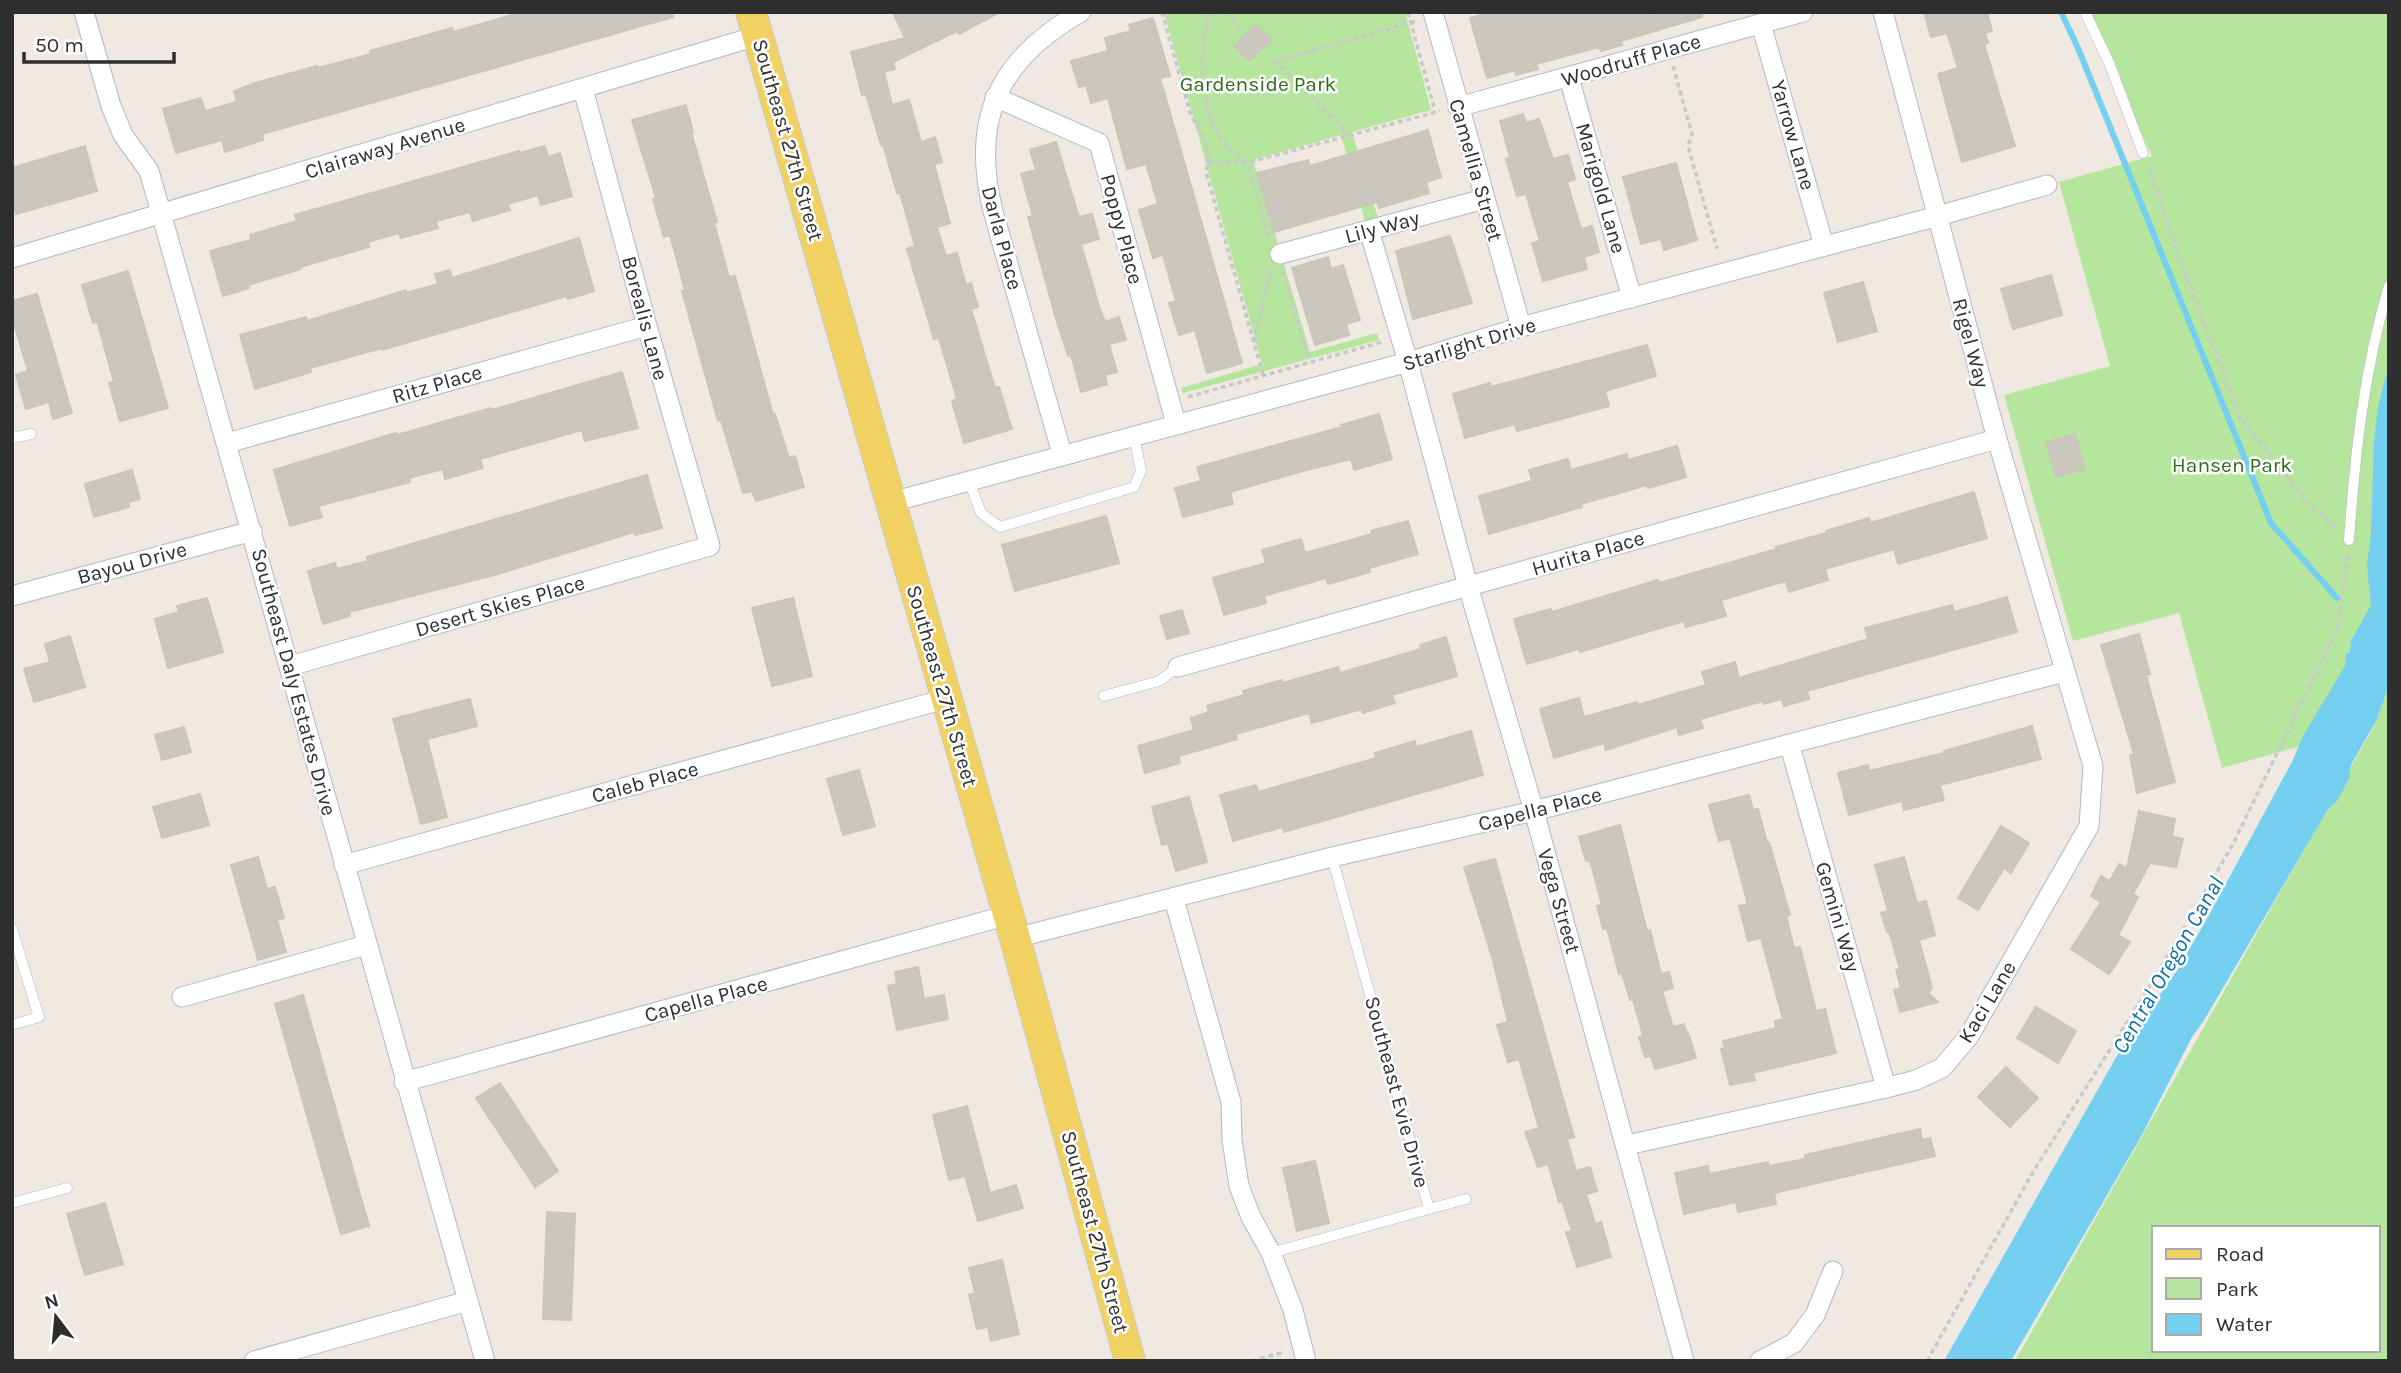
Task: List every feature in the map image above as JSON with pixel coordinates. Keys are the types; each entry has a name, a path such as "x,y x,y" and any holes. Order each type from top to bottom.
{"main road":[{"name":"Southeast 27th Street","path":"754,24 892,502 1130,1361"}],"street":[{"name":"Southeast Daly Estates Drive","path":"84,12 111,106 123,135 149,172 162,215 228,443 404,1082 485,1361"},
{"name":"Darla Place","path":"1062,454 987,185 985,150 987,126 995,97 1011,71 1027,53 1062,23 1081,12"},
{"name":"Woodruff Place","path":"1458,107 1803,12"},
{"name":"Rigel Way","path":"1883,12 1997,439 2064,672"},
{"name":"Camellia Street","path":"1433,14 1521,327"},
{"name":"Clairaway Avenue","path":"12,258 583,89 754,24"},
{"name":"Yarrow Lane","path":"1761,24 1824,246"},
{"name":"Marigold Lane","path":"1569,78 1632,298"},
{"name":"Borealis Lane","path":"583,89 710,546"},
{"name":"Poppy Place","path":"995,97 1099,143 1176,424"},
{"name":"Starlight Drive","path":"892,502 1408,362 1521,327 1938,216 2046,184"},
{"name":"Lily Way","path":"1275,256 1483,199"},
{"name":"Vega Street","path":"1369,230 1534,811 1684,1361"},
{"name":"Ritz Place","path":"228,443 647,326"},
{"name":"Hurita Place","path":"1178,667 1997,439"},
{"name":"Bayou Drive","path":"12,596 252,531"},
{"name":"Desert Skies Place","path":"290,666 710,546"},
{"name":"Capella Place","path":"404,1082 1011,927 1174,899 1332,857 1534,811 2064,672"},
{"name":"Kaci Lane","path":"1627,1145 1886,1088 1916,1080 1942,1068 1969,1036 2088,827 2093,766 2064,672"},
{"name":"Caleb Place","path":"344,865 945,699"},
{"name":"Gemini Way","path":"1790,746 1886,1088"},
{"path":"1174,899 1231,1102 1232,1140 1239,1186 1251,1217 1271,1253 1293,1310 1305,1354"},
{"path":"182,998 366,945"},
{"path":"1759,1361 1794,1343 1815,1315 1833,1271"},
{"path":"254,1361 468,1301"}],"lane":[{"path":"2085,12 2110,65 2143,153"},
{"path":"2349,540 2355,451 2375,333 2389,286"},
{"path":"12,438 31,434"},
{"path":"969,481 981,513 1000,527 1134,487 1141,471 1134,435"},
{"path":"1104,696 1159,681 1178,667"},
{"name":"Southeast Evie Drive","path":"1271,1253 1429,1209 1332,857"},
{"path":"12,929 39,1017 12,1025"},
{"path":"12,1203 68,1188"},
{"path":"1429,1209 1466,1199"}],"path":[{"path":"1162,12 1191,117 1205,139 1208,151 1206,172 1263,376"},
{"path":"1211,12 1206,23 1204,52 1205,98 1210,120 1224,144 1247,163 1309,362 1314,387"},
{"path":"1226,12 1242,29"},
{"path":"1408,12 1435,111"},
{"path":"1651,12 1662,52 1671,59 1692,134 1688,146 1717,249"},
{"path":"1350,136 1275,61 1433,14"},
{"path":"1208,162 1247,163 1458,107"},
{"path":"1927,1361 2033,1172 2153,981 2232,844 2337,630 2344,592 2349,540 2306,502 2259,440 2249,431 2238,412 2143,153"},
{"path":"1253,343 1275,256"},
{"path":"1169,402 1400,337"},
{"path":"1252,1361 1305,1354"}],"green space":[{"name":"Gardenside Park","path":"1164,12 1405,12 1431,110 1352,132 1378,218 1365,222 1341,135 1253,160 1310,352 1377,333 1379,340 1183,393 1181,388 1262,364"},
{"name":"Hansen Park","path":"2082,12 2389,12 2389,1361 2015,1361 2374,726 2222,768 2179,613 2073,641 2004,395 2110,366 2059,182 2152,156"}],"water":[{"path":"2389,364 2389,685 2376,721 2351,765 2349,779 2337,801 2328,809 2192,1037 2143,1133 2011,1361 1944,1361 2118,1054 2176,972 2204,924 2292,762 2303,736 2345,666 2351,641 2371,605 2367,566 2374,441 2378,407"}],"building":[{"path":"511,12 672,12 673,17 262,134 263,140 225,152 222,140 176,153 163,109 201,98 205,111 237,102 234,91 255,83 371,54 370,51 452,28 453,32 512,15"},
{"path":"893,12 1000,12 959,34 957,31 893,62 895,69 884,72 892,105 909,100 921,142 935,137 942,162 934,164 950,223 937,227 946,256 957,253 966,285 971,283 978,307 971,309 995,388 999,387 1012,429 964,443 952,401 957,399 939,338 934,339 907,249 915,246 900,193 897,193 866,94 862,95 851,52 905,38"},
{"path":"1491,12 1702,12 1702,17 1621,41 1622,45 1601,51 1599,47 1536,64 1538,69 1516,75 1515,70 1487,78 1470,18"},
{"path":"1924,12 1987,12 1992,31 1985,33 1988,43 1984,44 2015,146 1962,162 1938,74 1958,68 1947,33 1931,37"},
{"path":"1153,18 1170,76 1160,78 1242,363 1207,373 1195,330 1179,335 1169,303 1176,301 1163,255 1153,258 1139,210 1158,204 1146,164 1127,169 1108,98 1091,103 1086,85 1079,87 1071,61 1108,51 1105,38 1131,31 1129,25"},
{"path":"1256,25 1271,40 1249,61 1234,46"},
{"path":"686,105 729,277 735,276 773,415 775,414 789,458 795,456 804,487 756,501 752,491 743,493 721,420 718,421 682,291 685,290 670,235 664,237 653,199 656,198 632,120"},
{"path":"1523,114 1526,123 1539,119 1553,159 1568,155 1575,179 1567,182 1581,229 1592,226 1599,252 1584,257 1587,269 1543,281 1532,243 1540,241 1526,194 1517,196 1506,159 1510,157 1500,121"},
{"path":"1428,130 1441,177 1426,182 1429,193 1379,208 1377,202 1274,232 1257,173 1308,160 1310,166"},
{"path":"1056,142 1079,217 1092,214 1099,239 1081,244 1099,306 1105,322 1119,317 1126,340 1109,344 1117,372 1105,375 1107,384 1081,392 1071,355 1068,356 1056,319 1028,217 1033,216 1021,174 1036,170 1030,150"},
{"path":"85,146 97,191 16,214 12,200 12,168"},
{"path":"545,146 548,157 560,153 572,196 541,205 538,195 508,204 510,210 473,221 470,212 436,221 438,228 401,238 399,233 368,242 369,247 300,267 301,269 248,285 249,288 223,296 210,251 251,240 250,235 297,221 295,215"},
{"path":"1676,163 1697,240 1664,250 1661,239 1641,244 1623,177"},
{"path":"1450,236 1472,303 1413,319 1396,251"},
{"path":"579,238 594,291 568,299 567,296 310,368 311,372 255,389 240,335 306,317 307,321 406,290 406,293 438,284 435,274 450,270 452,278"},
{"path":"1328,257 1331,269 1343,265 1360,320 1346,324 1349,335 1315,345 1292,268"},
{"path":"128,271 168,408 120,421 109,383 114,382 97,321 93,323 82,285"},
{"path":"2051,275 2062,315 2013,329 2001,289"},
{"path":"1863,282 1877,331 1838,342 1824,293"},
{"path":"37,294 72,413 53,419 49,402 26,409 16,375 28,371 12,317 12,301"},
{"path":"1647,345 1656,376 1605,391 1609,406 1517,431 1515,424 1465,438 1453,394 1490,383 1491,387"},
{"path":"622,372 638,428 585,441 582,430 480,459 483,468 445,479 443,469 409,478 410,482 318,506 322,517 290,526 274,470 396,433 397,435 491,408 492,410"},
{"path":"1379,414 1392,459 1354,470 1351,459 1303,471 1230,492 1233,504 1183,517 1175,488 1201,481 1197,467 1342,427 1341,425"},
{"path":"2075,434 2085,469 2056,477 2046,443"},
{"path":"1677,446 1686,477 1581,504 1582,507 1489,534 1479,496 1532,481 1529,470 1568,459 1571,470 1627,454 1628,460"},
{"path":"132,470 140,499 128,502 129,507 94,517 85,484"},
{"path":"647,475 662,528 635,535 634,532 498,574 349,612 350,616 323,624 308,571 335,563 337,569 368,561 367,557"},
{"path":"1974,492 1987,538 1898,564 1894,549 1825,569 1828,580 1789,592 1786,581 1721,600 1726,616 1686,627 1684,621 1580,652 1579,649 1527,664 1514,619 1551,609 1552,612 1658,580 1659,583 1777,549 1776,547 1869,518 1870,523"},
{"path":"1106,516 1119,563 1015,591 1002,545"},
{"path":"1408,521 1418,554 1369,568 1370,572 1328,584 1326,578 1264,596 1266,603 1224,615 1213,578 1266,563 1262,550 1301,539 1305,553"},
{"path":"2007,597 2017,632 1807,691 1809,699 1784,706 1782,699 1764,704 1763,701 1700,719 1703,728 1679,735 1677,727 1606,750 1604,743 1554,758 1540,709 1579,698 1584,717 1637,702 1637,705 1706,685 1702,672 1735,662 1739,678 1868,639 1865,628 1952,605 1954,612"},
{"path":"207,598 223,652 168,668 155,619 179,612 177,606"},
{"path":"793,598 812,676 772,686 752,608"},
{"path":"1182,610 1189,633 1167,639 1160,616"},
{"path":"2139,634 2150,674 2146,675 2175,782 2137,793 2130,755 2134,754 2101,645"},
{"path":"70,636 85,687 34,702 24,669 50,662 45,644"},
{"path":"1446,637 1457,676 1392,695 1395,703 1363,713 1362,709 1312,723 1309,713 1236,734 1237,739 1179,756 1180,763 1145,773 1138,746 1194,730 1191,718 1209,712 1207,706 1244,695 1243,691 1282,680 1283,683 1338,667 1340,673 1421,649 1420,645"},
{"path":"470,699 477,726 427,739 447,817 421,824 393,719"},
{"path":"2032,726 2041,759 1940,785 1944,800 1904,810 1902,801 1849,815 1838,773 1868,765 1869,771 1944,753"},
{"path":"184,727 191,752 162,760 155,735"},
{"path":"1471,731 1483,775 1284,832 1283,827 1233,841 1220,795 1256,785 1258,792 1376,758 1375,753 1415,741 1416,747"},
{"path":"859,770 875,826 843,835 827,779"},
{"path":"200,794 209,825 162,838 153,807"},
{"path":"1749,795 1753,810 1758,809 1769,842 1790,915 1786,916 1794,948 1800,947 1816,1011 1825,1009 1836,1053 1753,1073 1755,1080 1730,1085 1721,1049 1725,1048 1723,1041 1776,1028 1775,1021 1783,1019 1761,938 1748,941 1739,906 1748,904 1730,838 1719,841 1709,805"},
{"path":"1189,797 1207,862 1176,871 1168,843 1162,845 1152,807"},
{"path":"2139,811 2175,819 2172,836 2183,839 2176,867 2150,863 2133,894 2138,897 2118,935 2130,942 2109,974 2071,949 2101,902 2091,896 2101,876 2110,881 2119,864 2127,868"},
{"path":"1620,825 1661,974 1669,972 1673,988 1662,991 1673,1027 1684,1024 1696,1058 1655,1069 1651,1055 1645,1057 1639,1037 1643,1035 1633,1000 1630,1000 1622,973 1619,974 1607,928 1603,929 1597,906 1602,905 1590,860 1586,861 1579,837"},
{"path":"2001,826 2029,843 2011,873 2004,868 1978,910 1958,898"},
{"path":"258,857 267,889 275,887 284,918 277,920 286,952 258,960 231,865"},
{"path":"1904,857 1917,903 1926,901 1935,935 1919,940 1932,988 1928,993 1938,1002 1900,1012 1894,990 1901,988 1896,970 1900,969 1881,913 1888,911 1875,865"},
{"path":"1495,859 1574,1137 1567,1139 1576,1171 1590,1167 1597,1191 1586,1194 1595,1224 1601,1222 1611,1257 1577,1267 1566,1232 1572,1231 1562,1201 1559,1202 1548,1164 1538,1167 1525,1132 1539,1128 1519,1059 1508,1062 1497,1025 1508,1022 1492,957 1464,867"},
{"path":"918,967 924,999 944,995 948,1019 897,1030 888,986 897,984 895,972"},
{"path":"303,995 369,1226 341,1234 275,1004"},
{"path":"2036,1007 2076,1031 2058,1063 2017,1038"},
{"path":"2006,1067 2038,1098 2010,1127 1978,1097"},
{"path":"500,1083 558,1171 535,1187 476,1098"},
{"path":"967,1106 990,1193 1016,1185 1023,1208 978,1221 965,1176 949,1180 933,1115"},
{"path":"1920,1129 1922,1140 1930,1138 1935,1156 1774,1193 1776,1204 1738,1212 1736,1202 1684,1214 1675,1173 1708,1166 1709,1174 1768,1162 1769,1166 1805,1159 1805,1155"},
{"path":"1315,1161 1329,1223 1297,1231 1283,1168"},
{"path":"105,1203 123,1264 85,1275 67,1214"},
{"path":"547,1212 575,1214 571,1320 543,1319"},
{"path":"1002,1260 1019,1334 991,1341 988,1327 977,1329 969,1295 975,1293 969,1268"}],"waterway":[{"path":"2061,12 2271,523 2337,598"}],"water label":[{"name":"Central Oregon Canal","path":"2168,965"}]}
